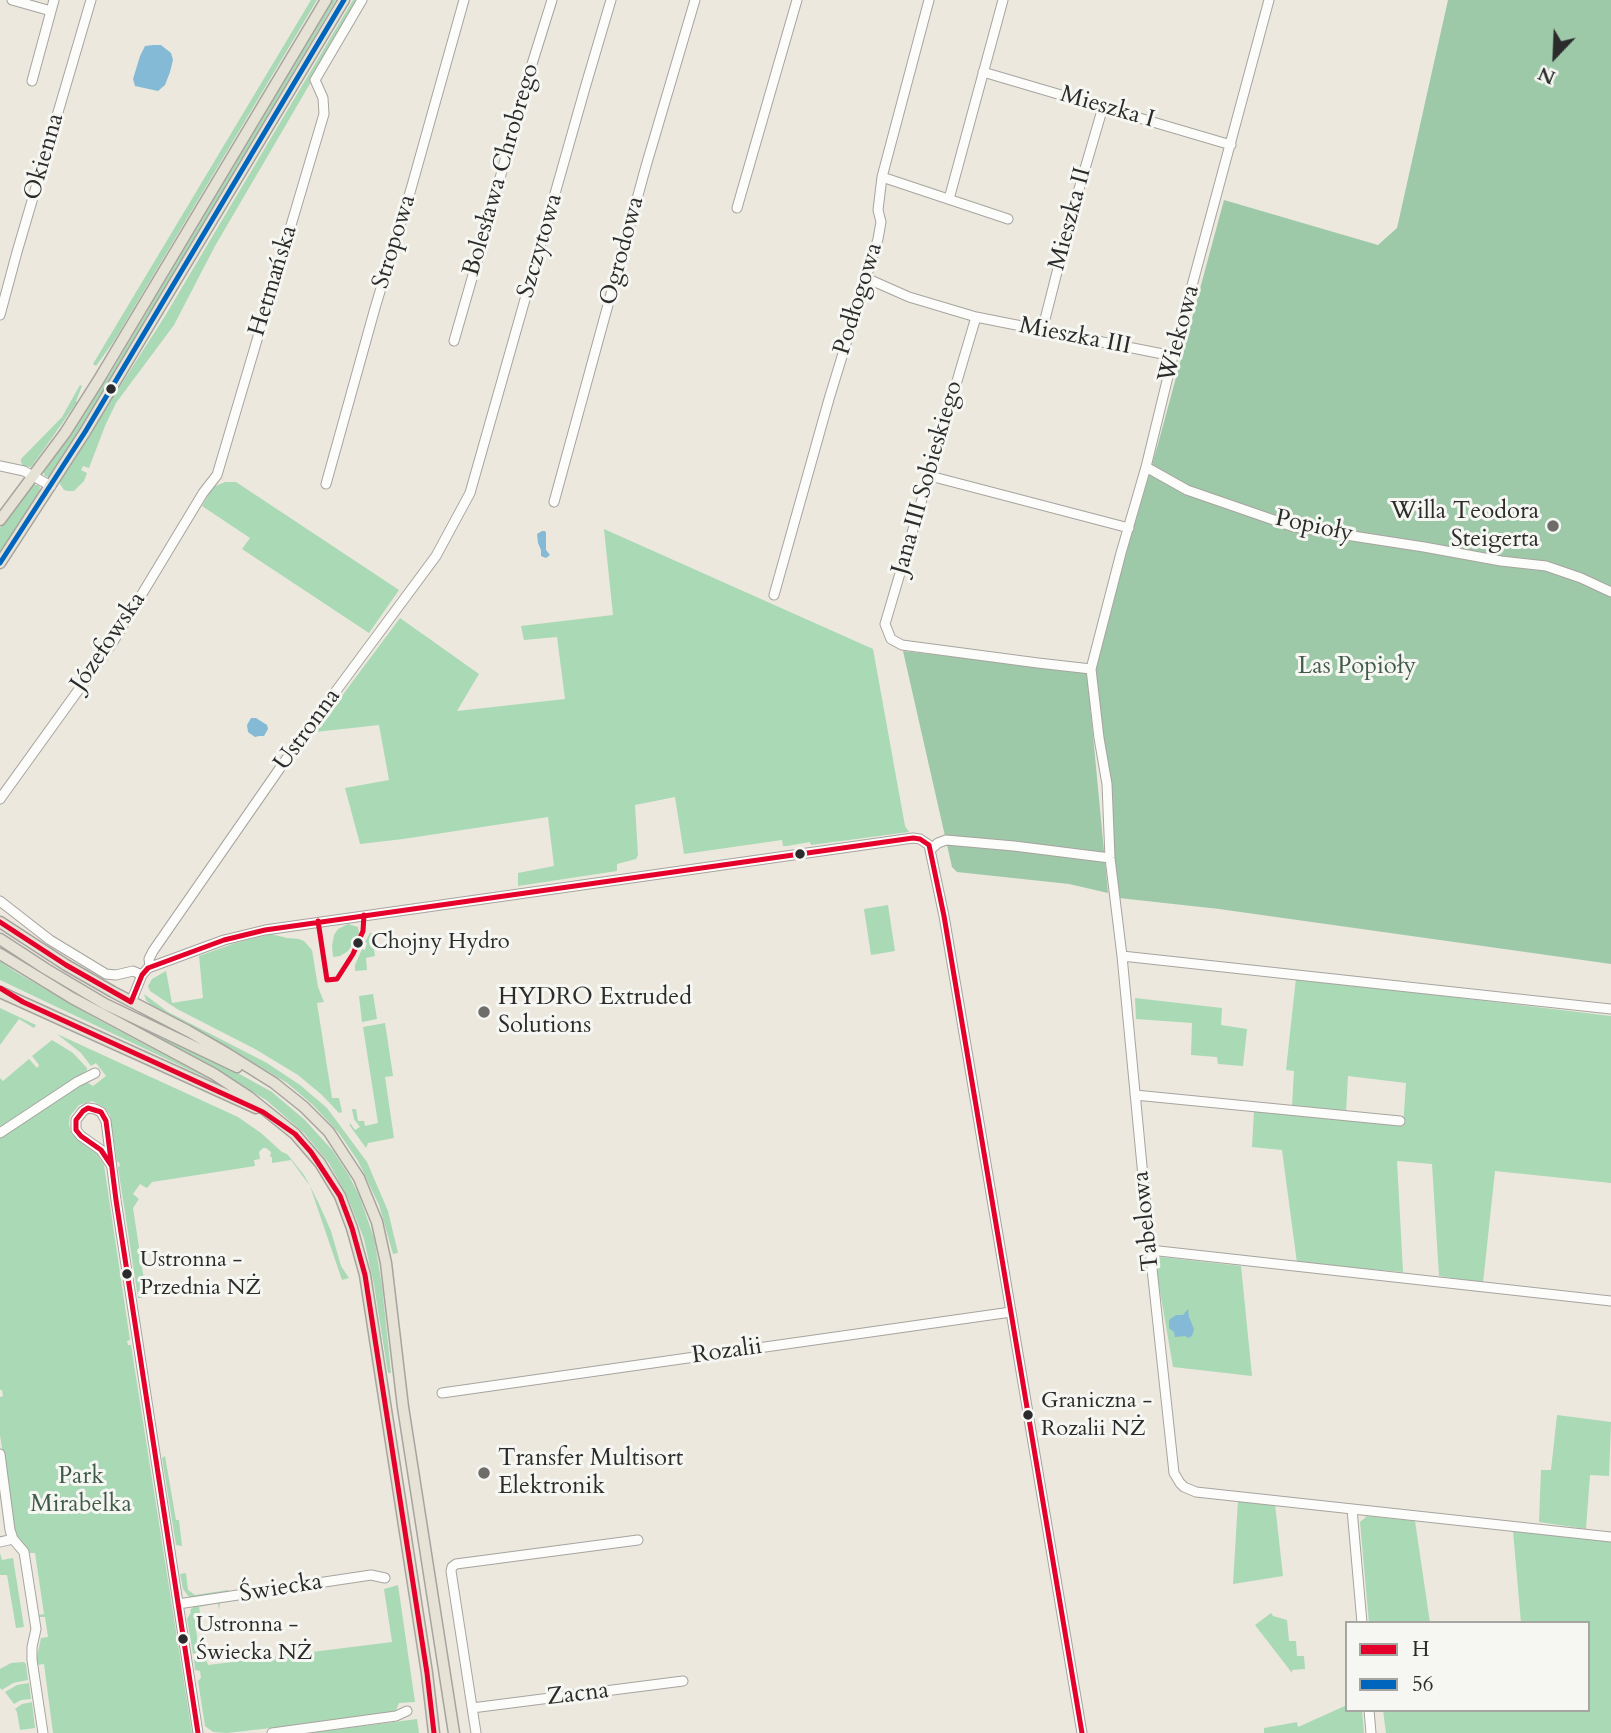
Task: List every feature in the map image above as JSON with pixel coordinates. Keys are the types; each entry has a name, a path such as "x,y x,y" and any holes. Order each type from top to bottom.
{"main road":[{"path":"0,520 69,426 110,361 326,0"},
{"path":"0,563 116,382 344,0"},
{"path":"0,922 66,965 188,1031 263,1076 304,1107 329,1132 359,1178 377,1222 386,1263 403,1407 454,1733"},
{"path":"0,939 105,1004 241,1069 263,1076"},
{"path":"0,954 72,999 222,1079 249,1097 295,1134 329,1178 347,1213 362,1261 370,1303 434,1733"},
{"path":"0,990 250,1105 285,1126"}],"street":[{"path":"12,0 51,10"},
{"path":"32,81 54,0"},
{"name":"Okienna","path":"0,315 91,0"},
{"name":"Hetmańska","path":"212,481 217,475 324,114 323,98 315,80 362,0"},
{"name":"Stropowa","path":"326,484 464,0"},
{"name":"Bolesława Chrobrego","path":"454,341 551,0"},
{"name":"Szczytowa","path":"470,493 611,0"},
{"name":"Ogrodowa","path":"554,502 646,166 695,0"},
{"path":"737,208 797,0"},
{"name":"Podłogowa","path":"774,595 880,230 878,210 882,177 929,0"},
{"path":"949,200 1003,0"},
{"name":"Wiekowa","path":"1091,668 1269,0"},
{"name":"Mieszka I","path":"983,72 1231,145"},
{"name":"Mieszka II","path":"1042,331 1103,107"},
{"path":"882,177 1008,219"},
{"name":"Mieszka III","path":"866,278 909,297 976,317 1173,356"},
{"name":"Jana III Sobieskiego","path":"976,317 885,624 891,639 902,645 1091,668"},
{"path":"0,466 23,471 51,486"},
{"name":"Popioły","path":"1146,467 1187,490 1294,527 1546,566 1611,592"},
{"path":"930,476 1129,528"},
{"name":"Józefowska","path":"0,799 113,642 212,481"},
{"name":"Ustronna","path":"150,967 148,961 153,951 304,734 436,556 470,493"},
{"name":"Tabelowa","path":"1091,668 1099,738 1108,784 1110,858 1174,1473 1184,1487 1196,1492 1352,1509"},
{"path":"131,1002 142,975 150,967 227,939 265,930 913,838 926,843 931,849 1082,1733"},
{"path":"931,849 946,840 1110,858"},
{"path":"0,901 50,940 106,974 133,971 142,975"},
{"path":"1122,956 1611,1009"},
{"path":"0,1133 95,1073"},
{"path":"1135,1095 1400,1121"},
{"path":"111,1165 101,1150 76,1130 76,1120 88,1108 105,1116 198,1733"},
{"path":"1150,1251 1611,1301"},
{"name":"Rozalii","path":"442,1393 1011,1312"},
{"path":"0,1454 10,1526 13,1539 24,1552 36,1629 32,1647 43,1733"},
{"path":"1362,1621 1352,1509 1611,1537"},
{"path":"0,1542 13,1539"},
{"path":"476,1733 452,1567 456,1564 638,1540"},
{"name":"Świecka","path":"178,1604 368,1576 385,1578"},
{"name":"Zacna","path":"472,1708 683,1681"},
{"path":"272,1733 396,1716 407,1712"},
{"path":"1369,1712 1371,1733"}],"green space":[{"path":"311,0 317,0 114,341 96,366 93,364"},
{"path":"332,0 336,0 126,355 52,474 45,476 43,471 108,377"},
{"path":"353,0 359,0 215,246 174,325 116,403 89,468 83,466 81,470 87,473 84,481 74,491 64,490 60,480 165,316"},
{"name":"Las Popioły","path":"1448,0 1611,0 1611,964 1219,909 1119,898 1094,663 1158,444 1224,200 1378,245 1397,228"},
{"path":"80,385 82,386 77,402 44,449 31,467 23,466 21,459 62,417"},
{"path":"225,482 236,482 399,590 369,633 242,549 250,538 202,506 213,487"},
{"path":"33,485 40,487 39,494 0,555 0,528"},
{"path":"604,529 873,649 905,826 909,832 811,845 810,842 783,846 782,840 684,854 675,797 635,805 638,855 636,859 617,864 617,871 518,886 518,873 554,866 548,817 360,844 345,788 389,780 379,725 315,732 400,618 479,674 457,711 565,699 557,637 524,640 521,626 613,615"},
{"path":"903,651 1087,672 1108,893 1069,884 957,872 952,867"},
{"path":"888,905 895,951 871,955 864,909"},
{"path":"348,924 358,927 359,934 348,951 333,957 334,935 338,929"},
{"path":"370,933 375,956 366,958 367,970 355,971 355,965 362,949 365,950 365,942"},
{"path":"271,934 299,939 312,950 318,987 324,1002 317,1003 332,1098 339,1098 342,1112 339,1113 298,1075 255,1049 177,1009 150,991 148,986 152,979 166,971 172,1003 203,998 199,956"},
{"path":"0,961 97,1019 219,1084 0,980"},
{"path":"1296,978 1611,1016 1611,1183 1495,1171 1483,1283 1439,1276 1432,1164 1397,1161 1403,1272 1297,1263 1282,1150 1252,1147 1254,1111 1403,1126 1406,1083 1348,1076 1346,1113 1292,1106 1294,1071 1286,1070"},
{"path":"144,994 168,1012 267,1063 300,1085 327,1108 367,1162 388,1211 398,1253 393,1254 379,1205 358,1161 339,1133 313,1105 287,1083 194,1027 152,1006"},
{"path":"373,994 377,1019 362,1022 359,996"},
{"path":"1135,998 1222,1008 1221,1025 1247,1029 1243,1066 1218,1064 1217,1057 1191,1055 1192,1023 1136,1019"},
{"path":"0,1008 36,1025 34,1028 19,1019 0,1045"},
{"path":"385,1023 393,1076 385,1077 394,1138 368,1143 366,1148 350,1126 350,1123 355,1130 360,1127 354,1119 352,1109 356,1109 358,1121 364,1121 365,1126 378,1123 363,1027"},
{"path":"147,1030 272,1092 305,1120 333,1151 359,1195 374,1238 391,1373 388,1373 364,1239 348,1198 329,1163 304,1133 266,1100 145,1032"},
{"name":"Park Mirabelka","path":"57,1034 238,1117 287,1154 310,1186 291,1160 272,1163 271,1152 266,1148 259,1152 260,1159 254,1160 255,1166 152,1182 147,1188 140,1184 133,1194 139,1199 133,1208 145,1287 140,1288 142,1298 138,1298 118,1167 120,1166 117,1162 110,1115 104,1107 92,1101 79,1105 70,1116 71,1133 97,1154 104,1165 130,1340 127,1341 128,1345 131,1345 192,1733 53,1733 44,1664 37,1665 41,1638 48,1637 45,1617 38,1617 44,1614 35,1553 29,1553 16,1535 0,1435 0,1397 3,1396 0,1390 0,1136 80,1084 88,1083 93,1086 106,1076 96,1063 91,1066 81,1053"},
{"path":"52,1040 73,1053 87,1070 0,1129 0,1078 3,1081 29,1059 37,1068 39,1065 32,1056"},
{"path":"310,1186 331,1231 341,1266 349,1278 342,1280"},
{"path":"1161,1257 1241,1266 1252,1376 1173,1367 1155,1262"},
{"path":"1557,1415 1611,1422 1609,1476 1590,1475 1586,1529 1539,1522 1541,1470 1551,1470"},
{"path":"165,1456 182,1546 176,1545 162,1458"},
{"path":"1238,1500 1275,1504 1283,1576 1233,1584"},
{"path":"1367,1516 1415,1521 1430,1621 1369,1621 1360,1522"},
{"path":"1513,1531 1611,1542 1611,1733 1386,1733 1383,1712 1590,1712 1590,1621 1521,1621"},
{"path":"0,1553 2,1560 13,1558 24,1627 16,1628 7,1575 0,1575"},
{"path":"186,1573 188,1590 195,1595 228,1592 188,1599 180,1574"},
{"path":"398,1585 415,1702 399,1703 391,1714 227,1733 213,1732 205,1726 198,1681 201,1678 200,1671 195,1670 194,1659 197,1657 196,1653 193,1654 187,1619 193,1607 218,1602 220,1603 219,1610 218,1603 199,1607 200,1613 194,1614 200,1659 206,1659 208,1665 392,1642 384,1589"},
{"path":"1271,1613 1287,1620 1289,1641 1296,1641 1297,1656 1304,1656 1305,1669 1292,1670 1292,1673 1255,1625"},
{"path":"24,1662 28,1680 13,1683 2,1690 0,1669 11,1663"},
{"path":"29,1683 31,1699 14,1704 5,1692 17,1685"},
{"path":"32,1702 35,1728 20,1730 15,1709"},
{"path":"1345,1706 1345,1712 1362,1712 1364,1733 1264,1733 1264,1728 1297,1722 1298,1727"},
{"path":"417,1719 419,1733 309,1733"}],"water":[{"path":"161,45 171,53 173,60 165,85 158,91 135,86 133,79 145,46"},
{"path":"542,531 546,533 546,550 550,555 546,558 541,556 538,543 537,534"},
{"path":"251,718 267,725 264,736 255,737 248,732 247,725"},
{"path":"1188,1309 1194,1329 1192,1336 1175,1337 1169,1328 1169,1320 1176,1315 1183,1315"}],"transit line":[{"name":"56","path":"0,563 85,432 344,0"},
{"name":"H","path":"0,922 66,965 131,1002 142,975 148,968 224,940 265,930 913,838 929,845 944,916 1082,1733"},
{"name":"H","path":"318,921 327,980 337,979 353,954 363,931 364,915"},
{"name":"H","path":"0,988 23,1002 263,1112 295,1134 311,1152 340,1196 365,1275 434,1733"},
{"name":"H","path":"111,1165 101,1150 76,1130 76,1120 88,1108 101,1112 106,1121 198,1733"}],"place":[{"name":"Willa Teodora Steigerta","path":"1553,526"},
{"name":"Chojny Hydro","path":"358,943"},
{"name":"HYDRO Extruded Solutions","path":"484,1012"},
{"name":"Ustronna - Przednia NŻ","path":"127,1274"},
{"name":"Graniczna - Rozalii NŻ","path":"1028,1415"},
{"name":"Transfer Multisort Elektronik","path":"484,1473"},
{"name":"Ustronna - Świecka NŻ","path":"183,1639"}]}
